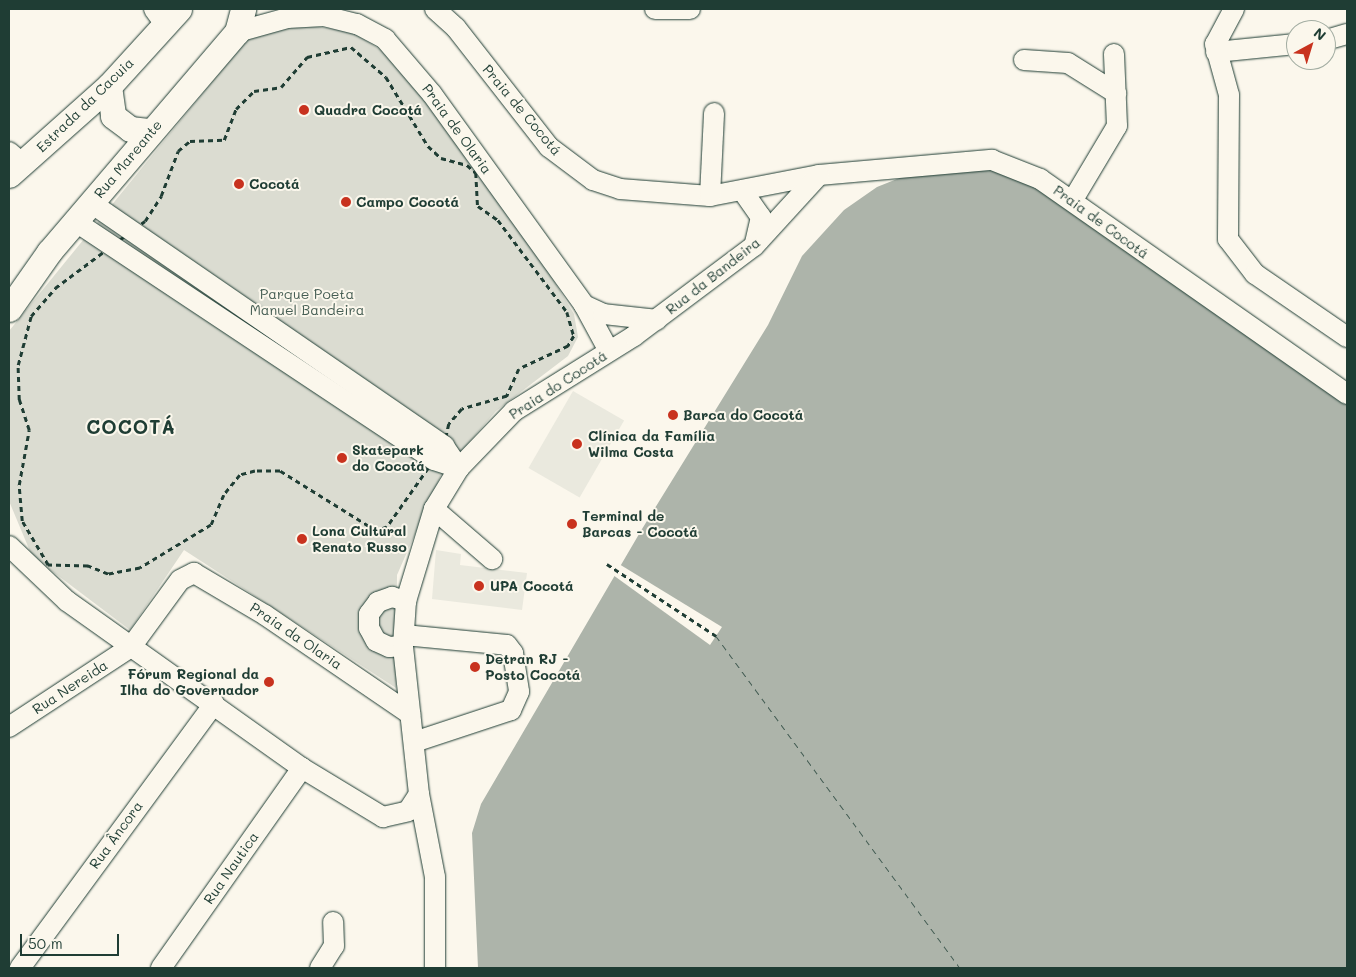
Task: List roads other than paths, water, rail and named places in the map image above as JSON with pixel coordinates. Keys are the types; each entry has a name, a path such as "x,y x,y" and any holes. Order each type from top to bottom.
{"main road":[{"name":"Estrada da Cacuia","path":"13,164 109,86 166,14"},
{"name":"Rua Mareante","path":"9,309 84,212 240,20"},
{"path":"109,86 113,116 130,129 150,131"}],"street":[{"name":"Praia de Cocotá","path":"435,9 456,28 549,147 568,164 593,180 620,188 710,196 797,188"},
{"path":"655,9 690,9"},
{"path":"1234,9 1217,36 1216,52 1229,95 1230,244 1255,274 1347,337"},
{"name":"Praia de Olaria","path":"240,20 324,16 357,24 385,39 432,94 584,304 609,351"},
{"path":"1216,52 1286,45"},
{"path":"1077,193 1115,133 1116,93 1114,54"},
{"path":"1024,60 1068,63 1116,93"},
{"path":"710,196 714,113"},
{"name":"Praia de Cocotá","path":"819,175 992,160 1045,182 1347,394"},
{"name":"Rua da Bandeira","path":"584,304 603,314 657,320 754,246 797,188 819,175"},
{"path":"1045,182 1061,183 1077,193 1093,216"},
{"path":"744,193 761,217 754,246"},
{"path":"84,212 434,460 460,468"},
{"name":"Praia do Cocotá","path":"410,714 403,640 406,601 434,509 460,468 514,411 657,320"},
{"path":"434,509 492,559"},
{"path":"11,555 131,647 302,768 383,817 408,811 419,794"},
{"name":"Praia da Olaria","path":"131,647 180,580 194,573 265,615 410,714"},
{"path":"406,601 392,597 378,602 369,621 376,641 389,647 403,640 507,645 513,652 518,692 511,710 414,742"},
{"name":"Rua Nereida","path":"9,727 131,647"},
{"name":"Rua Âncora","path":"20,968 214,704"},
{"path":"410,714 419,794 435,877 435,962"},
{"name":"Rua Nautica","path":"161,968 302,768"},
{"path":"320,968 334,946 333,922"}],"place":[{"name":"Quadra Cocotá","path":"304,110"},
{"name":"Cocotá","path":"239,184"},
{"name":"Campo Cocotá","path":"346,202"},
{"name":"Barca do Cocotá","path":"673,415"},
{"name":"Clínica da Família Wilma Costa","path":"577,444"},
{"name":"Skatepark do Cocotá","path":"342,458"},
{"name":"Terminal de Barcas - Cocotá","path":"572,524"},
{"name":"Lona Cultural Renato Russo","path":"302,539"},
{"name":"UPA Cocotá","path":"479,586"},
{"name":"Detran RJ - Posto Cocotá","path":"475,667"},
{"name":"Fórum Regional da Ilha do Governador","path":"269,682"}],"district":[{"name":"COCOTÁ","path":"131,427"}],"park label":[{"name":"Parque Poeta Manuel Bandeira","path":"307,302"}]}
